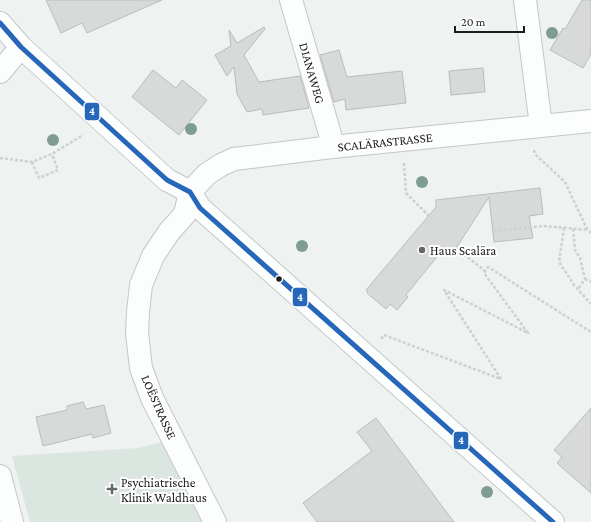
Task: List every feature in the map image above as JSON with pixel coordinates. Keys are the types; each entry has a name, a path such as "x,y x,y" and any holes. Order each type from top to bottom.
{"street":[{"name":"DIANAWEG","path":"291,0 330,134 332,147"},
{"path":"525,0 541,126"},
{"path":"0,23 21,47 167,180 190,192 200,208 553,522"},
{"path":"0,72 21,47"},
{"name":"SCALÄRASTRASSE","path":"190,192 207,174 220,165 234,159 332,147 591,121"},
{"name":"LOËSTRASSE","path":"190,192 185,214 169,232 153,256 141,285 137,333 142,368 152,398 215,522"},
{"path":"0,476 12,522"}],"path":[{"path":"0,158 32,162 52,154 89,131"},
{"path":"534,150 535,154 565,182 590,231"},
{"path":"32,162 38,178 58,170 52,154"},
{"path":"404,162 406,193 430,216"},
{"path":"494,231 544,226 590,231"},
{"path":"564,228 559,262 578,289 591,304"},
{"path":"573,229 575,250 580,258 585,278 591,282"},
{"path":"380,339 384,335 501,379 444,290 528,333 484,273 485,271 456,248"},
{"path":"485,271 488,267 591,332"},
{"path":"578,289 585,278"}],"shaded area":[{"name":"Psychiatrische Klinik Waldhaus","path":"173,439 223,522 30,522 12,456 139,448"}],"building":[{"path":"46,0 162,0 87,33 82,23 61,33"},
{"path":"582,0 591,0 591,54 583,68 550,50 563,28 565,29"},
{"path":"264,27 265,29 244,55 259,82 300,76 309,108 263,115 262,109 247,112 237,94 234,67 227,76 215,55 231,46 229,30 237,43"},
{"path":"339,50 347,77 402,71 406,103 346,110 345,99 334,102 320,55"},
{"path":"483,68 485,92 451,95 449,71"},
{"path":"153,70 176,88 182,80 207,100 179,135 132,97"},
{"name":"Haus Scalära","path":"540,188 543,214 529,216 533,238 494,242 489,197 453,253 445,247 406,295 408,297 397,310 390,304 386,309 367,293 368,292 366,290 436,207 436,200"},
{"path":"83,402 86,409 104,405 111,433 93,438 92,434 43,446 36,417 67,410 67,406"},
{"path":"591,408 591,493 557,463 562,457 554,450"},
{"path":"376,418 454,522 317,522 303,503 372,451 357,432"}],"transit line":[{"name":"4","path":"0,23 21,47 167,180 190,192"},
{"name":"4","path":"190,192 200,208 553,522"}],"place":[{"name":"Haus Scalära","path":"422,250"},
{"name":"Psychiatrische Klinik Waldhaus","path":"112,489"}]}
